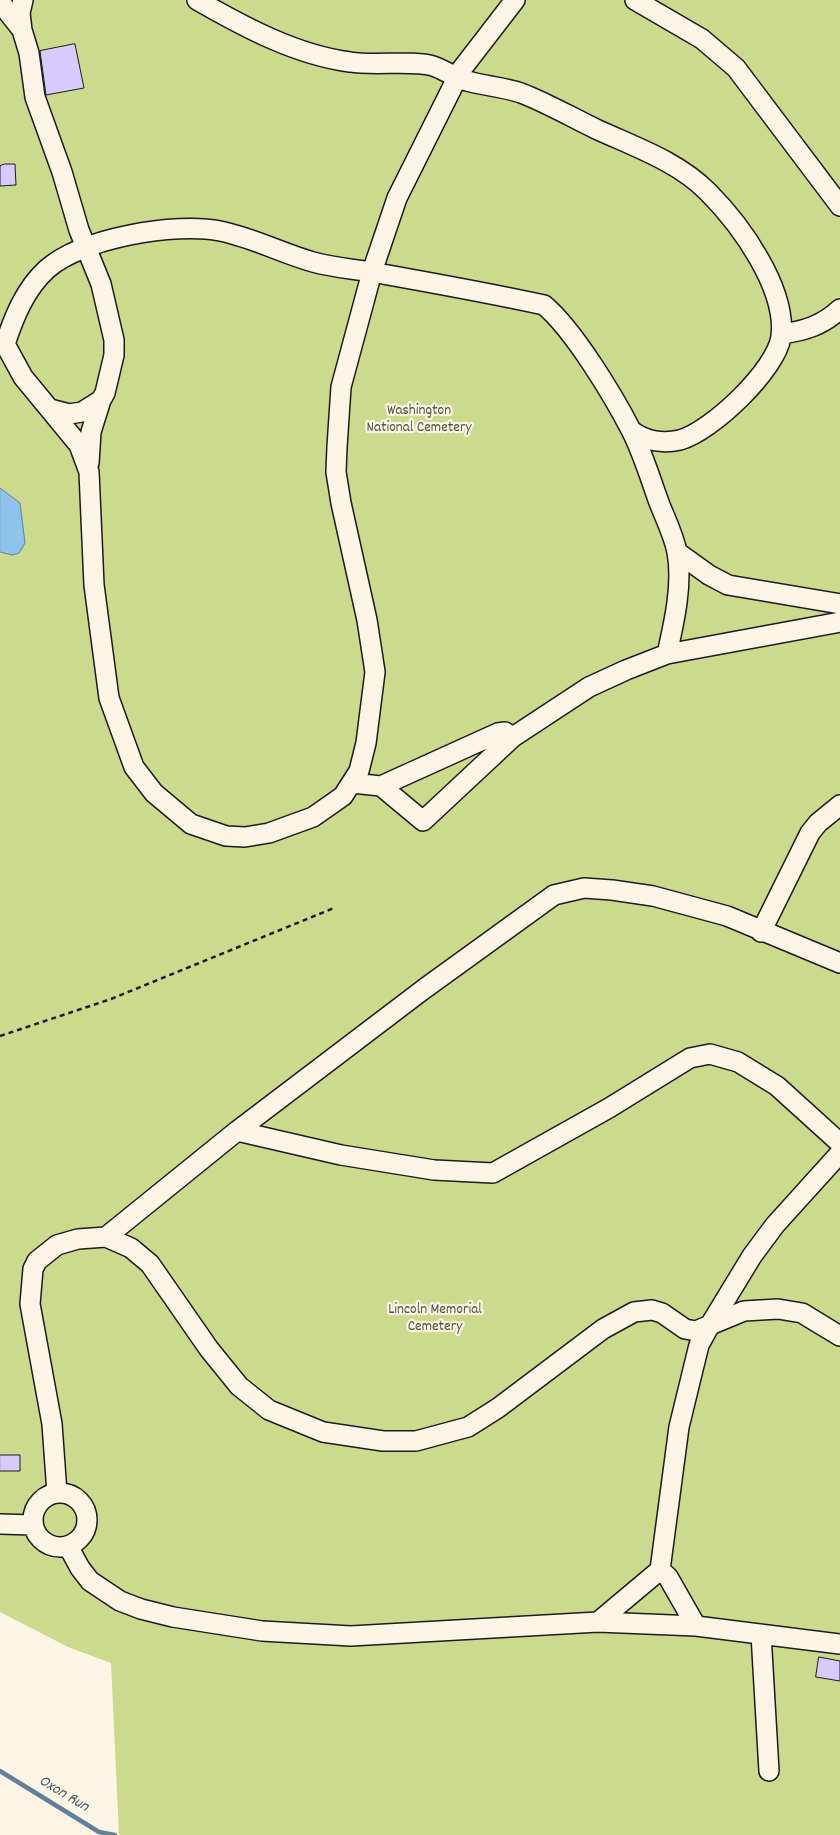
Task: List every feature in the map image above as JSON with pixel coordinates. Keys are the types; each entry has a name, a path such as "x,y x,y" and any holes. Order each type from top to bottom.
{"lane":[{"path":"23,0 20,13 22,30 28,53 35,98 62,172 79,230 101,284 114,340 114,355 105,393 91,432 89,472 94,585 109,698 134,767 141,779 191,824 226,836 245,837 290,827 313,817 343,796 359,771 366,743 375,672 338,480 338,421 343,379 372,272 397,198 457,77 472,54 515,0"},
{"path":"197,0 232,20 285,44 323,57 374,65 424,64 434,66 457,77 519,92 652,153 685,173 719,204 754,251 776,293 780,307 781,334 777,351 760,376 725,411 699,430 681,440 670,442 649,440 632,431"},
{"path":"635,0 702,39 736,68 839,204"},
{"path":"0,2 22,30"},
{"path":"89,472 79,445 23,376 2,344 29,288 47,268 86,247 168,228 210,230 244,236 313,262 544,305 553,313 576,342 632,431 677,552 675,615 667,654"},
{"path":"781,334 802,331 816,326 840,309"},
{"path":"50,408 69,414 82,412 101,400"},
{"path":"677,552 709,575 728,585 840,604"},
{"path":"381,786 423,821 514,736 589,688 646,660 667,654 840,622"},
{"path":"352,783 381,786 498,733 505,732 514,736"},
{"path":"761,932 810,833 818,823 840,804"},
{"path":"106,1238 237,1131 393,1012 554,895 584,888 653,896 727,916 761,932 840,963"},
{"path":"237,1131 341,1155 434,1170 486,1174 500,1170 601,1113 690,1058 710,1054 738,1062 777,1086 840,1143"},
{"path":"598,1622 660,1570 679,1427 699,1345 748,1263 775,1225 840,1153"},
{"path":"56,1493 52,1424 30,1304 31,1281 37,1261 57,1245 78,1239 106,1238 131,1248 150,1264 209,1350 239,1386 257,1402 292,1421 323,1432 350,1438 416,1441 468,1427 498,1408 603,1329 634,1312 652,1310 662,1313 685,1329 696,1331 744,1312 778,1309 802,1313 840,1336"},
{"path":"56,1493 74,1497 80,1501 88,1519 85,1533 76,1543 56,1548 44,1542 35,1532 33,1525 34,1511 37,1505 48,1496 56,1493"},
{"path":"0,1524 33,1525"},
{"path":"68,1546 80,1568 90,1581 120,1601 141,1609 173,1616 262,1631 351,1636 598,1622 696,1626 840,1644"},
{"path":"660,1570 668,1577 696,1626"},
{"path":"761,1634 769,1771"}],"path":[{"path":"0,1036 111,999 334,908"}],"green space":[{"path":"0,0 840,0 840,1835 119,1835 111,1663 68,1647 0,1612"}],"water":[{"path":"0,488 20,503 25,543 19,553 12,555 0,552"}],"building":[{"path":"75,44 84,88 46,95 40,51"},
{"path":"15,164 16,185 0,186 0,166"},
{"path":"0,1455 20,1455 20,1471 0,1471"},
{"path":"819,1657 840,1661 840,1681 816,1677"}],"waterway":[{"name":"Oxon Run","path":"0,1771 99,1832 115,1835"}],"park label":[{"name":"Washington National Cemetery","path":"419,420"},
{"name":"Lincoln Memorial Cemetery","path":"435,1320"}]}
